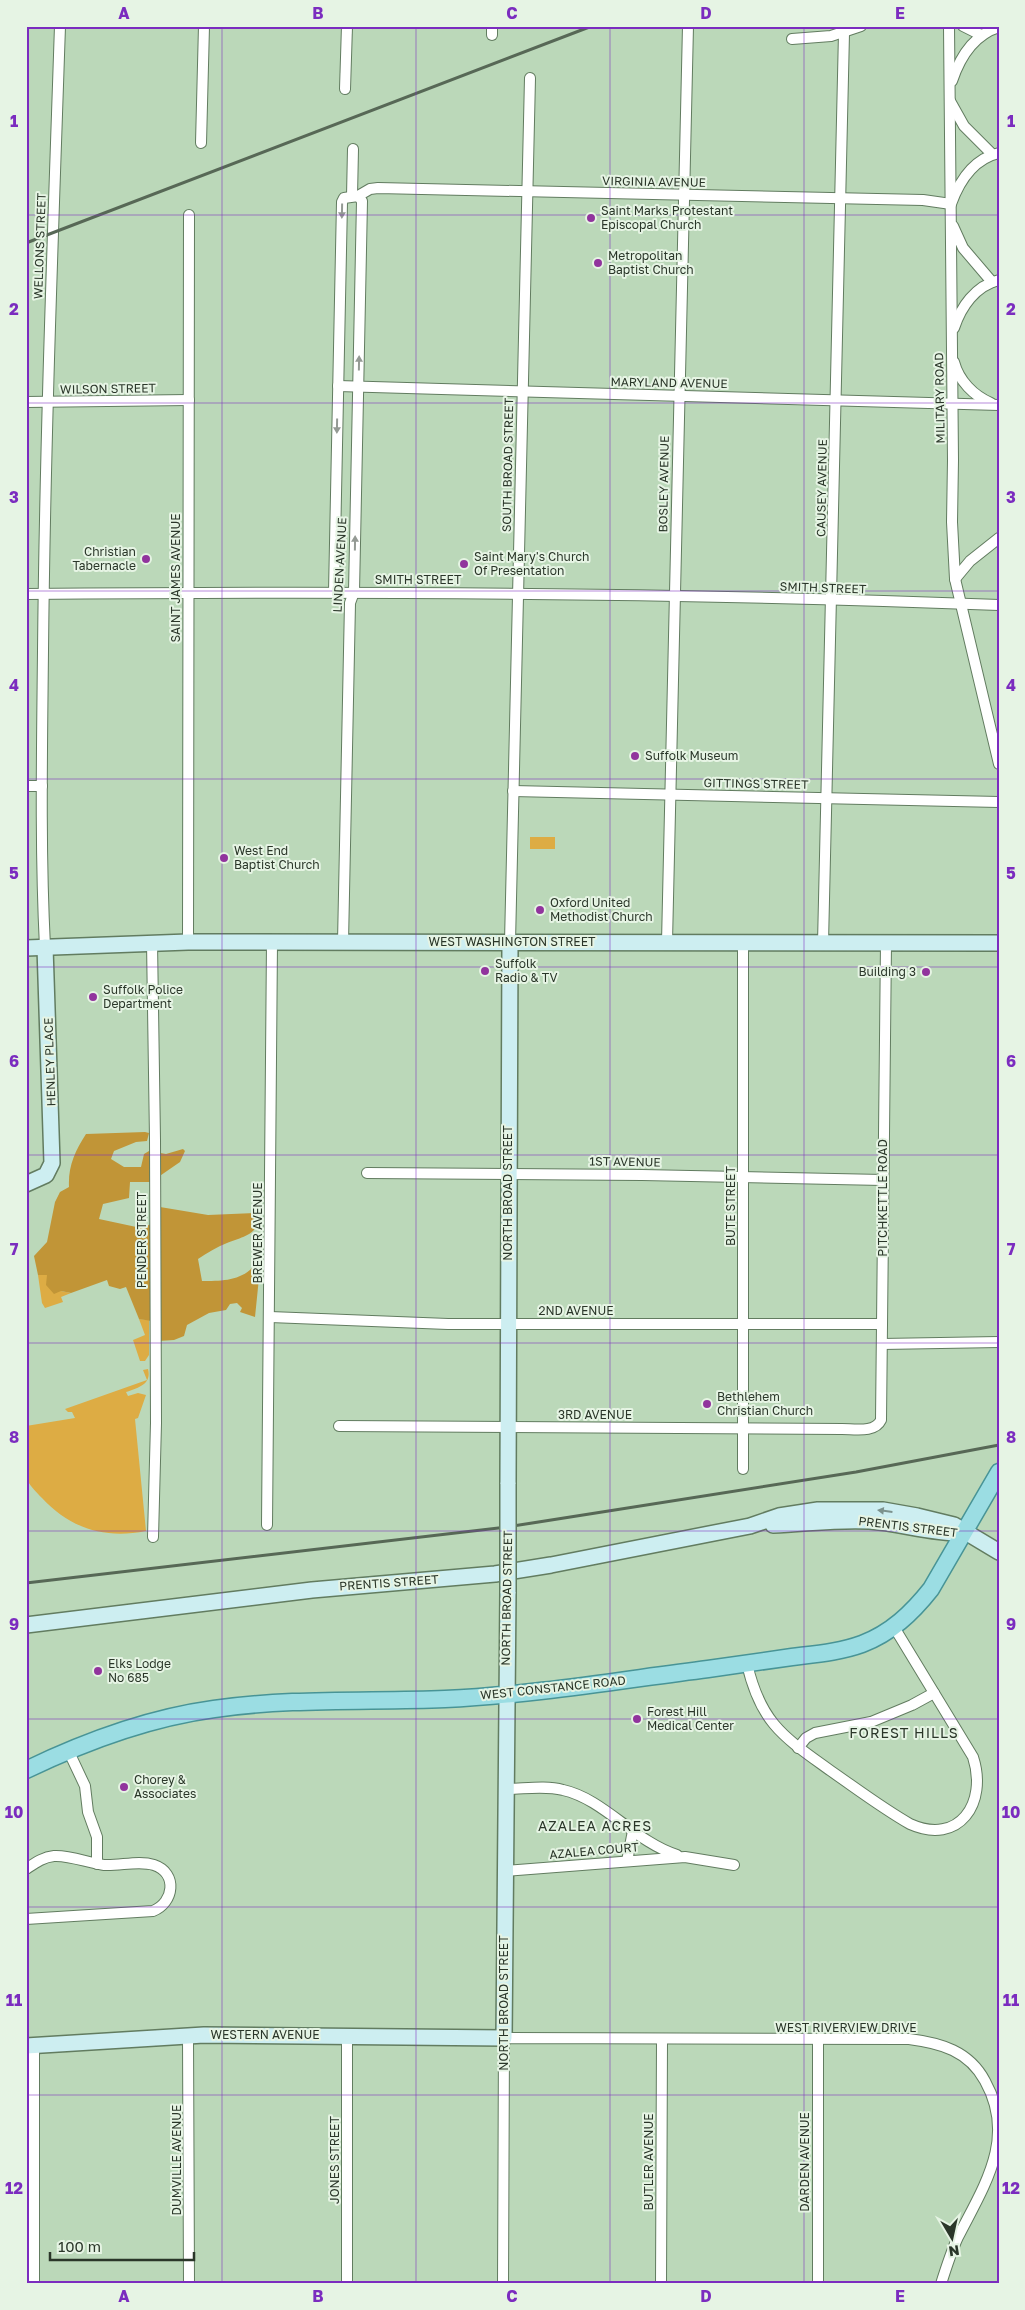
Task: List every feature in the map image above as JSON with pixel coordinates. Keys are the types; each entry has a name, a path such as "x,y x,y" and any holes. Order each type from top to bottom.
{"main road":[{"name":"WEST CONSTANCE ROAD","path":"26,1770 68,1750 148,1722 216,1708 506,1694 746,1664 844,1649 863,1643 894,1627 918,1605 972,1536 999,1472"}],"street":[{"name":"WELLONS STREET","path":"45,947 41,875 43,594 47,402 60,26"},
{"path":"201,143 204,26"},
{"path":"346,89 348,26"},
{"name":"BOSLEY AVENUE","path":"667,942 688,26"},
{"path":"792,39 831,36 861,26"},
{"name":"MILITARY ROAD","path":"949,26 952,522 955,579 999,764"},
{"path":"963,26 981,35"},
{"path":"950,90 961,59 981,35 999,28"},
{"name":"CAUSEY AVENUE","path":"824,943 844,33"},
{"name":"SOUTH BROAD STREET","path":"510,942 530,78"},
{"path":"950,100 964,126 996,154 977,164 965,175 951,204"},
{"name":"LINDEN AVENUE","path":"353,149 355,196"},
{"name":"VIRGINIA AVENUE","path":"355,196 370,189 378,188 923,200 951,204"},
{"name":"LINDEN AVENUE","path":"334,592 342,202 344,198 355,196 362,201 354,592 350,603 343,942"},
{"name":"SAINT JAMES AVENUE","path":"188,942 189,215"},
{"path":"951,218 963,248 995,281 975,293 966,304 954,326 952,337"},
{"path":"952,354 966,386 983,399 997,405"},
{"name":"MARYLAND AVENUE","path":"338,386 997,405"},
{"name":"WILSON STREET","path":"26,402 189,400"},
{"path":"955,579 970,561 999,538"},
{"name":"SMITH STREET","path":"26,594 517,593 999,605"},
{"path":"26,786 42,786"},
{"name":"GITTINGS STREET","path":"513,791 999,802"},
{"name":"WEST WASHINGTON STREET","path":"26,948 152,942 999,942"},
{"name":"PENDER STREET","path":"152,942 156,1423 153,1537"},
{"name":"BREWER AVENUE","path":"267,1525 272,942"},
{"name":"NORTH BROAD STREET","path":"503,2284 510,942"},
{"name":"BUTE STREET","path":"743,942 743,1469"},
{"name":"PITCHKETTLE ROAD","path":"852,1429 875,1427 881,1420 886,943"},
{"name":"HENLEY PLACE","path":"26,1184 46,1175 50,1169 53,1155 45,947"},
{"name":"1ST AVENUE","path":"367,1173 883,1180"},
{"name":"2ND AVENUE","path":"270,1317 448,1324 882,1324"},
{"path":"882,1344 999,1342"},
{"name":"3RD AVENUE","path":"339,1426 852,1429"},
{"name":"PRENTIS STREET","path":"26,1625 312,1590 495,1574 551,1565 750,1526 789,1514 851,1509 883,1510 954,1525 972,1536"},
{"path":"972,1536 999,1552"},
{"path":"746,1664 754,1688 765,1711 775,1727 798,1748 881,1807 910,1824 930,1830 952,1826 967,1814 974,1804 977,1792 976,1769 973,1758 894,1627"},
{"path":"798,1748 806,1738 815,1733 871,1722 912,1705 934,1693"},
{"path":"68,1750 85,1786 88,1812 97,1837 97,1864"},
{"name":"AZALEA COURT","path":"505,1789 550,1788 575,1793 655,1846 685,1857 734,1865"},
{"path":"627,1861 633,1831"},
{"path":"26,1869 39,1860 55,1856 97,1864 155,1865 168,1875 171,1881 169,1897 164,1904 153,1911 26,1919"},
{"name":"AZALEA COURT","path":"505,1871 685,1857"},
{"name":"WESTERN AVENUE","path":"30,2046 188,2036 504,2038"},
{"name":"DUMVILLE AVENUE","path":"188,2036 189,2284"},
{"name":"JONES STREET","path":"346,2284 347,2036"},
{"name":"WEST RIVERVIEW DRIVE","path":"504,2038 909,2040 941,2045 958,2051 983,2076 990,2090 998,2121 998,2151 979,2198 949,2259 941,2284"},
{"name":"BUTLER AVENUE","path":"661,2284 662,2040"},
{"name":"DARDEN AVENUE","path":"818,2040 818,2284"},
{"path":"30,2046 34,2284"}],"shaded area":[{"path":"530,837 555,837 555,849 530,849"},
{"path":"149,1133 147,1141 136,1142 114,1151 111,1159 124,1167 141,1167 144,1154 149,1151 166,1154 183,1149 185,1151 180,1162 151,1182 130,1182 129,1198 103,1204 99,1219 141,1228 159,1221 160,1207 208,1215 255,1213 256,1226 250,1234 220,1246 198,1259 202,1281 236,1278 253,1267 260,1268 255,1317 240,1312 242,1308 237,1303 230,1304 226,1310 209,1313 187,1325 184,1336 174,1340 158,1341 158,1322 139,1319 126,1287 120,1289 109,1286 107,1280 71,1293 61,1291 54,1294 46,1285 47,1275 38,1275 34,1256 47,1242 55,1202 60,1192 69,1187 73,1159 86,1134"},
{"path":"38,1275 47,1275 61,1291 71,1293 61,1297 63,1302 45,1308 42,1303"},
{"path":"139,1319 149,1320 149,1355 145,1361 140,1361 133,1340 145,1335"},
{"path":"148,1369 149,1374 147,1380 143,1370"},
{"path":"147,1380 143,1385 126,1392 128,1396 138,1393 146,1395 138,1418 135,1419 146,1531 117,1534 90,1529 77,1524 53,1509 27,1480 25,1465 26,1426 75,1418 72,1412 68,1412 65,1409"}],"railway":[{"path":"26,243 592,26"},
{"path":"26,1583 507,1527 856,1472 999,1445"}],"place":[{"name":"Saint Marks Protestant Episcopal Church","path":"591,218"},
{"name":"Metropolitan Baptist Church","path":"598,263"},
{"name":"Christian Tabernacle","path":"146,559"},
{"name":"Saint Mary's Church Of Presentation","path":"464,564"},
{"name":"Suffolk Museum","path":"635,756"},
{"name":"West End Baptist Church","path":"224,858"},
{"name":"Oxford United Methodist Church","path":"540,910"},
{"name":"Suffolk Radio & TV","path":"485,971"},
{"name":"Building 3","path":"926,972"},
{"name":"Suffolk Police Department","path":"93,997"},
{"name":"Bethlehem Christian Church","path":"707,1404"},
{"name":"Elks Lodge No 685","path":"98,1671"},
{"name":"Forest Hill Medical Center","path":"637,1719"},
{"name":"Chorey & Associates","path":"124,1787"}],"district":[{"name":"FOREST HILLS","path":"904,1733"},
{"name":"AZALEA ACRES","path":"595,1826"}]}
